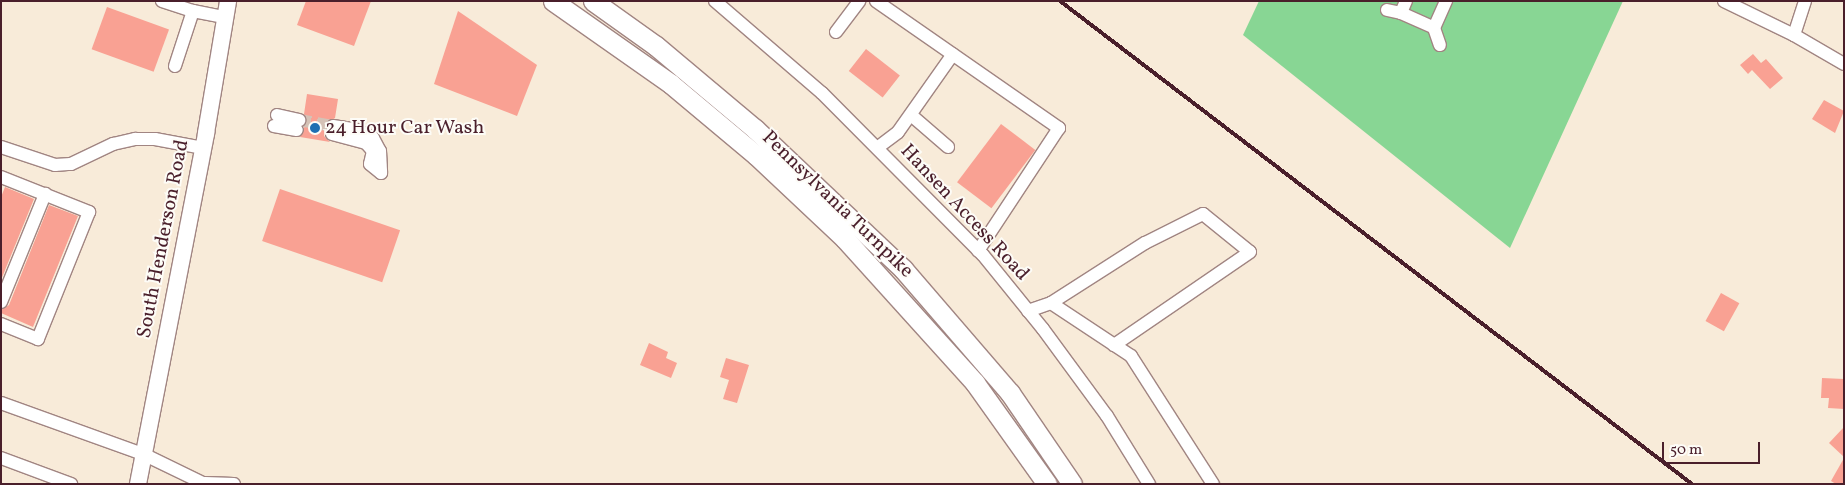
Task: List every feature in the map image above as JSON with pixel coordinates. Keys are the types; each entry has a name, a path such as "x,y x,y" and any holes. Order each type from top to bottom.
{"highway":[{"name":"Pennsylvania Turnpike","path":"553,1 671,84 756,155 845,238 975,383 1047,484"},
{"name":"Pennsylvania Turnpike","path":"593,1 656,46 755,128 903,269 1010,393 1072,484"}],"main road":[{"name":"South Henderson Road","path":"138,484 203,148 226,9"}],"street":[{"path":"162,1 193,11 226,9"},
{"name":"Hansen Access Road","path":"714,1 822,93 978,251 1028,311 1107,416 1150,484"},
{"path":"836,32 859,1"},
{"path":"876,1 1059,128 978,251"},
{"path":"1434,28 1446,1"},
{"path":"1724,1 1794,35 1844,64"},
{"path":"1794,35 1805,1"},
{"path":"1387,10 1403,7 1434,28 1440,45"},
{"path":"175,66 193,11"},
{"path":"877,148 898,132 953,54"},
{"path":"911,114 948,147"},
{"path":"275,121 298,125"},
{"path":"332,130 357,130 373,138 380,151 381,173"},
{"path":"1,147 55,165 71,164 112,144 135,139 155,139 203,148"},
{"path":"1,177 89,212 38,339 1,324"},
{"path":"1,302 45,194"},
{"path":"1028,311 1051,303 1145,243 1203,214 1250,252 1114,345"},
{"path":"1051,303 1131,356 1212,484"},
{"path":"1,403 144,454 205,483 234,484"},
{"path":"1,458 71,484"}],"green space":[{"path":"1259,1 1623,1 1510,248 1243,35"}],"building":[{"path":"306,1 371,1 354,46 297,25"},
{"path":"107,7 169,30 154,72 92,49"},
{"path":"458,11 537,65 517,116 434,84"},
{"path":"866,49 900,75 883,98 849,71"},
{"path":"1753,54 1761,63 1766,59 1783,78 1770,89 1752,70 1748,74 1740,65"},
{"path":"307,94 338,99 335,118 325,124 324,136 330,142 300,137 307,121 304,114"},
{"path":"1824,100 1844,111 1835,133 1812,119"},
{"path":"1001,124 1035,150 991,208 957,182"},
{"path":"5,187 34,199 1,280 1,197"},
{"path":"280,189 400,230 382,282 262,241"},
{"path":"49,205 78,216 33,327 1,313 1,310 9,305"},
{"path":"1721,293 1739,303 1724,331 1705,321"},
{"path":"649,343 668,352 666,358 677,363 671,378 640,365"},
{"path":"726,358 749,365 737,403 723,399 729,380 720,377"},
{"path":"1822,378 1844,379 1844,409 1828,408 1829,398 1821,398"},
{"path":"1844,427 1844,457 1829,443"},
{"path":"1844,458 1844,484 1836,484 1831,481"}],"tunnel":[{"path":"299,120 333,126"}],"railway":[{"path":"1060,1 1692,484"}],"place":[{"name":"24 Hour Car Wash","path":"315,128"}]}
